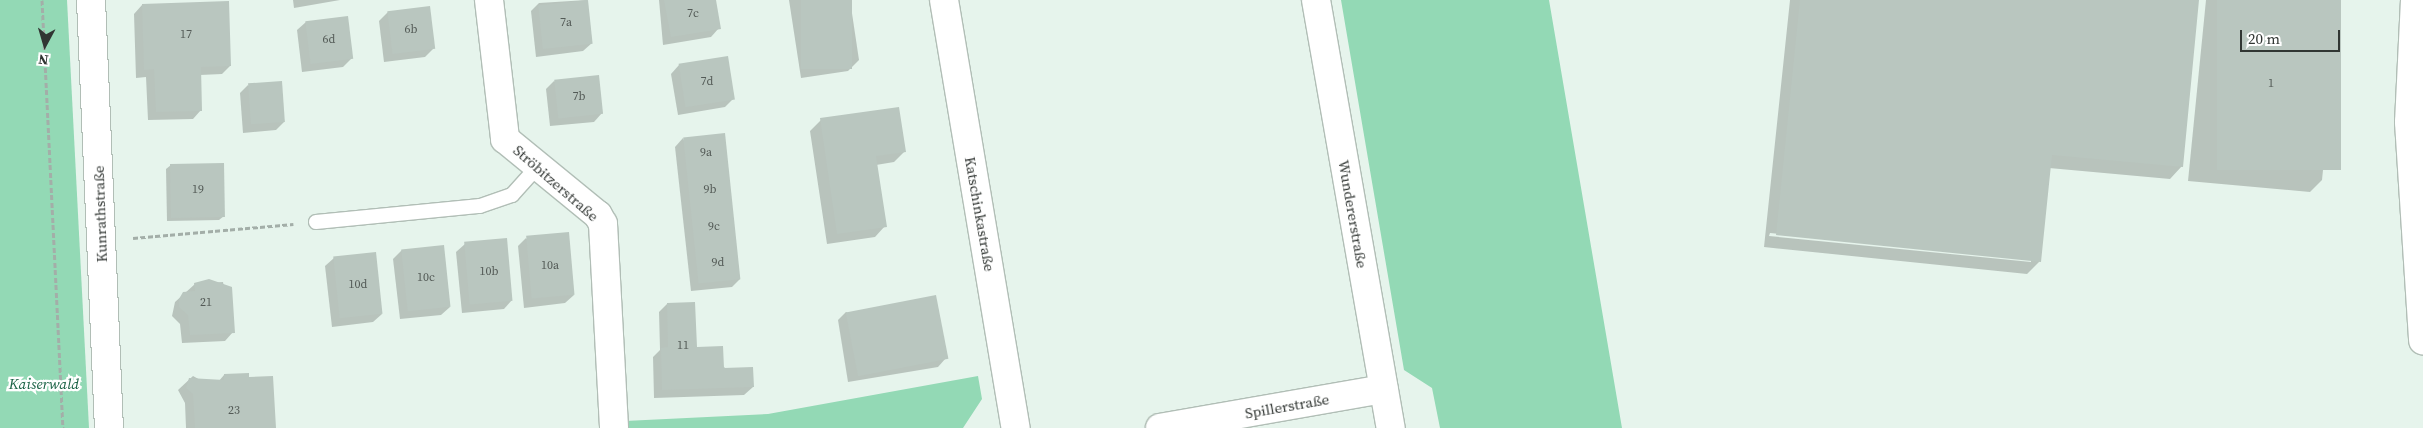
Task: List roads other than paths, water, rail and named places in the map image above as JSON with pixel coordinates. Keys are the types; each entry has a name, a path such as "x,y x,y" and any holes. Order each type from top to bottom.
{"street":[{"name":"Kunrathstraße","path":"92,0 109,428"},
{"name":"Ströbitzerstraße","path":"489,0 505,139 539,165 603,224 614,428"},
{"name":"Katschinkastraße","path":"944,0 1016,428"},
{"name":"Wundererstraße","path":"1316,0 1391,428"},
{"path":"2415,0 2409,122 2423,340"},
{"name":"Spillerstraße","path":"1160,428 1384,389"}],"lane":[{"path":"316,222 480,206 512,195 539,165"}],"park label":[{"name":"Kaiserwald","path":"44,384"}]}
